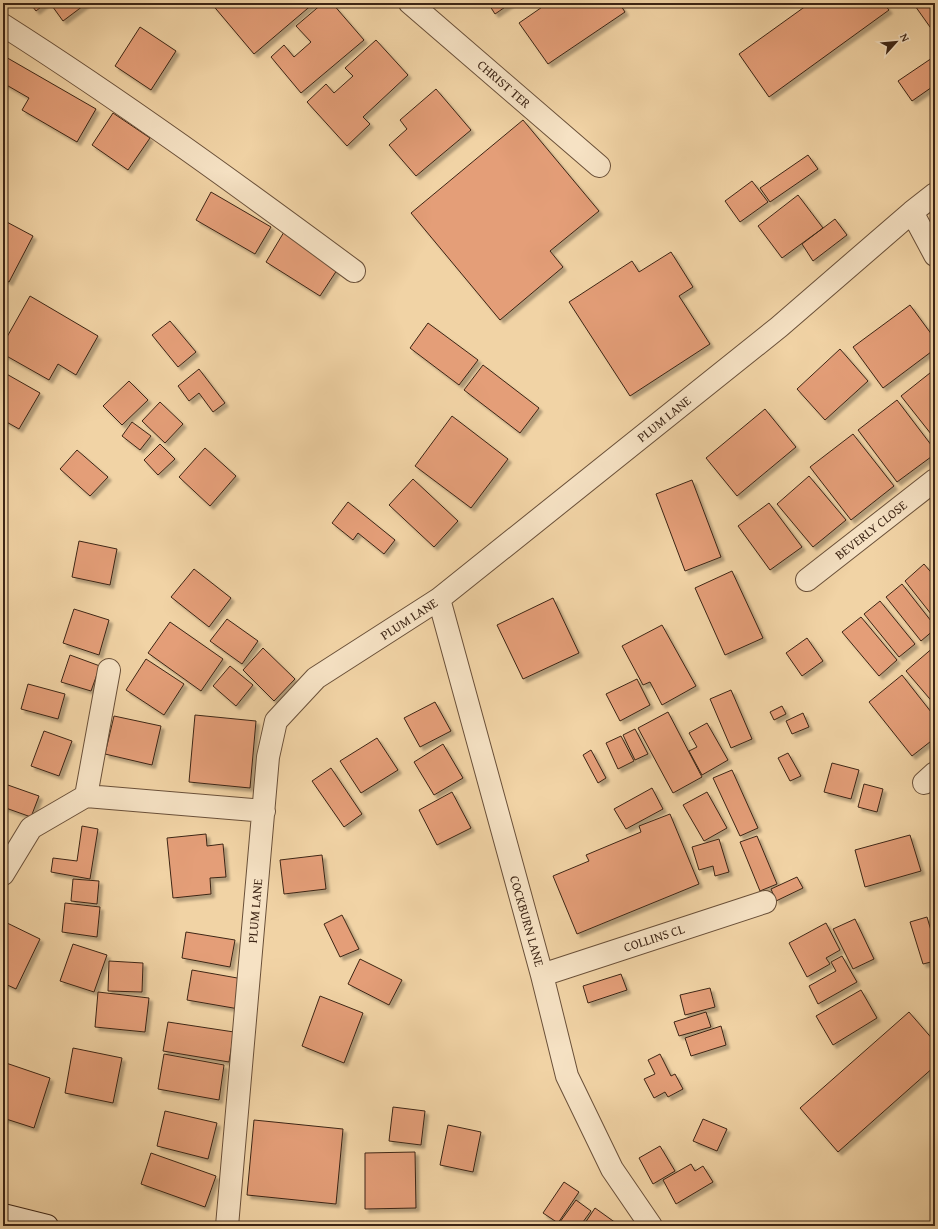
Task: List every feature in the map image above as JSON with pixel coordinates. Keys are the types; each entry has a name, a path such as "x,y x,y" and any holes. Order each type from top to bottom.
{"street":[{"name":"CHRIST TER","path":"410,3 599,166"},
{"path":"3,26 51,56 215,169 354,271"},
{"name":"PLUM LANE","path":"227,1226 268,757 276,721 316,678 439,599 779,327 912,212 935,194"},
{"path":"912,212 935,255"},
{"name":"BEVERLY CLOSE","path":"807,580 935,480"},
{"name":"COCKBURN LANE","path":"439,599 542,975 567,1076 612,1169 651,1226"},
{"path":"86,796 108,670"},
{"path":"3,874 31,828 86,796 264,811"},
{"name":"COLLINS CL","path":"542,975 765,902"},
{"path":"3,1215 47,1226"}],"building":[{"path":"30,3 46,3 36,11"},
{"path":"50,3 87,3 63,21"},
{"path":"211,3 314,3 254,54"},
{"path":"323,3 332,3 364,40 301,93 271,57 284,45 294,57 311,42 296,26"},
{"path":"488,3 511,3 495,14"},
{"path":"548,3 619,3 625,12 548,64 519,23"},
{"path":"810,3 883,3 889,10 769,97 739,54"},
{"path":"913,3 935,3 935,34"},
{"path":"140,27 176,51 151,90 115,66"},
{"path":"376,40 408,75 363,117 370,124 347,146 307,102 326,84 334,93 353,76 345,68"},
{"path":"4,56 96,109 77,142 22,110 29,98 3,83"},
{"path":"932,58 935,62 935,85 912,101 898,81"},
{"path":"436,89 471,130 416,176 389,145 407,129 400,120"},
{"path":"113,113 150,138 128,170 92,145"},
{"path":"523,120 599,211 550,251 563,267 500,320 411,213"},
{"path":"808,155 818,169 770,202 760,188"},
{"path":"752,181 768,202 740,222 725,201"},
{"path":"211,192 271,227 255,254 196,220"},
{"path":"798,195 823,228 782,258 758,226"},
{"path":"835,219 847,235 813,261 802,244"},
{"path":"3,220 33,236 9,282 3,279"},
{"path":"284,232 339,267 320,296 266,262"},
{"path":"671,252 693,287 679,296 710,344 630,396 569,302 632,261 639,272"},
{"path":"30,296 98,336 76,375 58,364 49,380 3,354 3,344"},
{"path":"910,305 935,339 935,349 883,388 853,347"},
{"path":"170,321 196,352 178,367 152,335"},
{"path":"428,323 478,360 459,385 410,348"},
{"path":"840,349 868,381 825,420 797,389"},
{"path":"483,365 539,408 520,433 464,390"},
{"path":"199,369 225,403 213,412 199,393 189,401 178,386"},
{"path":"935,369 935,439 901,396"},
{"path":"3,372 40,393 19,429 3,420"},
{"path":"129,381 148,400 122,425 103,406"},
{"path":"897,400 935,450 935,454 897,482 858,430"},
{"path":"160,402 183,424 165,443 142,421"},
{"path":"765,409 796,447 737,496 706,458"},
{"path":"452,416 508,459 471,508 415,466"},
{"path":"132,422 151,436 140,450 122,436"},
{"path":"853,434 894,486 851,520 810,467"},
{"path":"160,444 175,459 158,475 144,460"},
{"path":"205,448 236,476 210,506 179,477"},
{"path":"77,450 108,477 90,496 60,469"},
{"path":"809,476 846,520 813,547 777,504"},
{"path":"413,479 458,521 434,547 389,505"},
{"path":"692,480 721,557 685,571 656,494"},
{"path":"348,502 395,540 384,554 358,533 353,540 332,523"},
{"path":"769,503 802,547 770,570 738,526"},
{"path":"79,541 117,549 110,585 72,577"},
{"path":"924,564 935,577 935,619 905,581"},
{"path":"194,569 231,598 209,627 171,597"},
{"path":"732,571 763,638 725,655 695,588"},
{"path":"902,584 935,626 935,629 921,641 886,597"},
{"path":"553,598 579,653 523,679 497,625"},
{"path":"880,601 915,644 899,657 864,614"},
{"path":"74,609 109,620 99,655 63,643"},
{"path":"861,617 897,660 879,676 842,632"},
{"path":"227,619 258,641 242,664 210,641"},
{"path":"170,622 223,659 201,691 148,653"},
{"path":"662,625 696,686 662,705 650,682 643,685 622,646"},
{"path":"807,638 823,661 802,676 786,653"},
{"path":"935,646 935,705 906,671"},
{"path":"263,648 295,679 274,701 243,670"},
{"path":"70,655 100,666 91,691 61,682"},
{"path":"146,659 184,684 164,715 126,690"},
{"path":"230,666 253,685 236,706 213,686"},
{"path":"902,675 935,717 935,738 912,756 869,702"},
{"path":"637,679 650,705 620,721 606,694"},
{"path":"28,684 65,694 58,719 21,709"},
{"path":"731,690 752,739 731,748 710,699"},
{"path":"435,702 451,731 420,747 404,718"},
{"path":"782,706 786,714 774,720 770,712"},
{"path":"668,712 702,777 673,793 638,728"},
{"path":"803,713 809,727 792,734 786,721"},
{"path":"195,715 256,721 250,788 189,782"},
{"path":"114,716 161,726 152,765 105,754"},
{"path":"707,723 728,760 702,775 689,751 697,747 689,733"},
{"path":"635,729 648,754 635,760 623,735"},
{"path":"44,731 72,741 59,776 31,766"},
{"path":"621,736 634,761 618,769 606,743"},
{"path":"377,738 398,770 361,793 340,761"},
{"path":"443,744 463,778 434,795 414,762"},
{"path":"591,750 606,778 598,783 583,755"},
{"path":"788,753 801,776 790,781 778,758"},
{"path":"832,763 859,770 851,799 824,792"},
{"path":"331,768 362,814 344,827 312,781"},
{"path":"732,770 758,828 740,836 713,778"},
{"path":"5,784 39,796 31,817 3,807 3,790"},
{"path":"864,784 883,789 877,812 858,807"},
{"path":"652,788 663,809 626,829 614,809"},
{"path":"452,792 471,828 437,845 419,810"},
{"path":"707,792 727,828 704,841 683,805"},
{"path":"670,814 699,884 577,934 553,876 589,861 586,855 641,832 639,826"},
{"path":"82,826 98,829 90,879 51,872 53,858 77,861"},
{"path":"206,834 207,846 223,844 226,877 210,878 211,894 173,898 167,838"},
{"path":"910,835 921,871 865,887 855,850"},
{"path":"757,836 777,884 760,891 740,842"},
{"path":"719,839 729,872 715,876 713,866 699,870 692,847"},
{"path":"322,855 326,889 284,894 280,860"},
{"path":"797,877 803,888 776,901 771,889"},
{"path":"73,879 99,881 97,904 71,901"},
{"path":"65,903 100,907 97,937 62,932"},
{"path":"342,915 359,949 340,957 324,924"},
{"path":"927,917 935,944 935,961 923,964 910,922"},
{"path":"855,919 874,959 853,969 833,929"},
{"path":"3,921 40,939 16,989 3,983"},
{"path":"826,923 840,950 826,958 830,964 807,977 789,943"},
{"path":"186,932 235,940 230,967 182,958"},
{"path":"73,944 107,955 94,992 60,981"},
{"path":"842,956 857,982 818,1004 809,986 836,971 831,962"},
{"path":"360,959 402,980 389,1005 348,984"},
{"path":"109,961 143,963 142,992 108,991"},
{"path":"192,970 243,979 239,1009 187,1000"},
{"path":"621,974 627,990 588,1003 583,986"},
{"path":"710,988 715,1007 685,1015 680,995"},
{"path":"861,990 877,1018 833,1045 816,1016"},
{"path":"98,992 149,998 145,1032 95,1027"},
{"path":"320,996 363,1013 344,1063 302,1046"},
{"path":"706,1012 711,1027 679,1036 674,1022"},
{"path":"909,1012 935,1042 935,1066 838,1152 800,1108"},
{"path":"168,1022 234,1032 229,1062 163,1051"},
{"path":"721,1026 726,1045 691,1056 685,1038"},
{"path":"73,1048 122,1058 113,1103 65,1093"},
{"path":"164,1054 224,1065 219,1100 158,1089"},
{"path":"660,1054 671,1076 675,1074 683,1089 668,1097 665,1092 654,1098 644,1079 655,1074 648,1060"},
{"path":"3,1062 50,1078 34,1128 3,1118"},
{"path":"393,1107 425,1111 421,1145 389,1141"},
{"path":"165,1111 217,1123 208,1159 157,1146"},
{"path":"703,1119 727,1129 717,1151 693,1141"},
{"path":"254,1120 343,1129 336,1204 247,1195"},
{"path":"448,1125 481,1132 473,1172 440,1165"},
{"path":"660,1146 675,1171 653,1184 639,1158"},
{"path":"415,1152 416,1208 365,1209 365,1153"},
{"path":"151,1153 216,1176 205,1207 141,1184"},
{"path":"691,1164 695,1171 703,1166 713,1182 676,1204 663,1180"},
{"path":"564,1182 579,1192 558,1223 543,1213"},
{"path":"576,1200 591,1211 580,1226 557,1226"},
{"path":"595,1208 620,1226 583,1226"}]}
